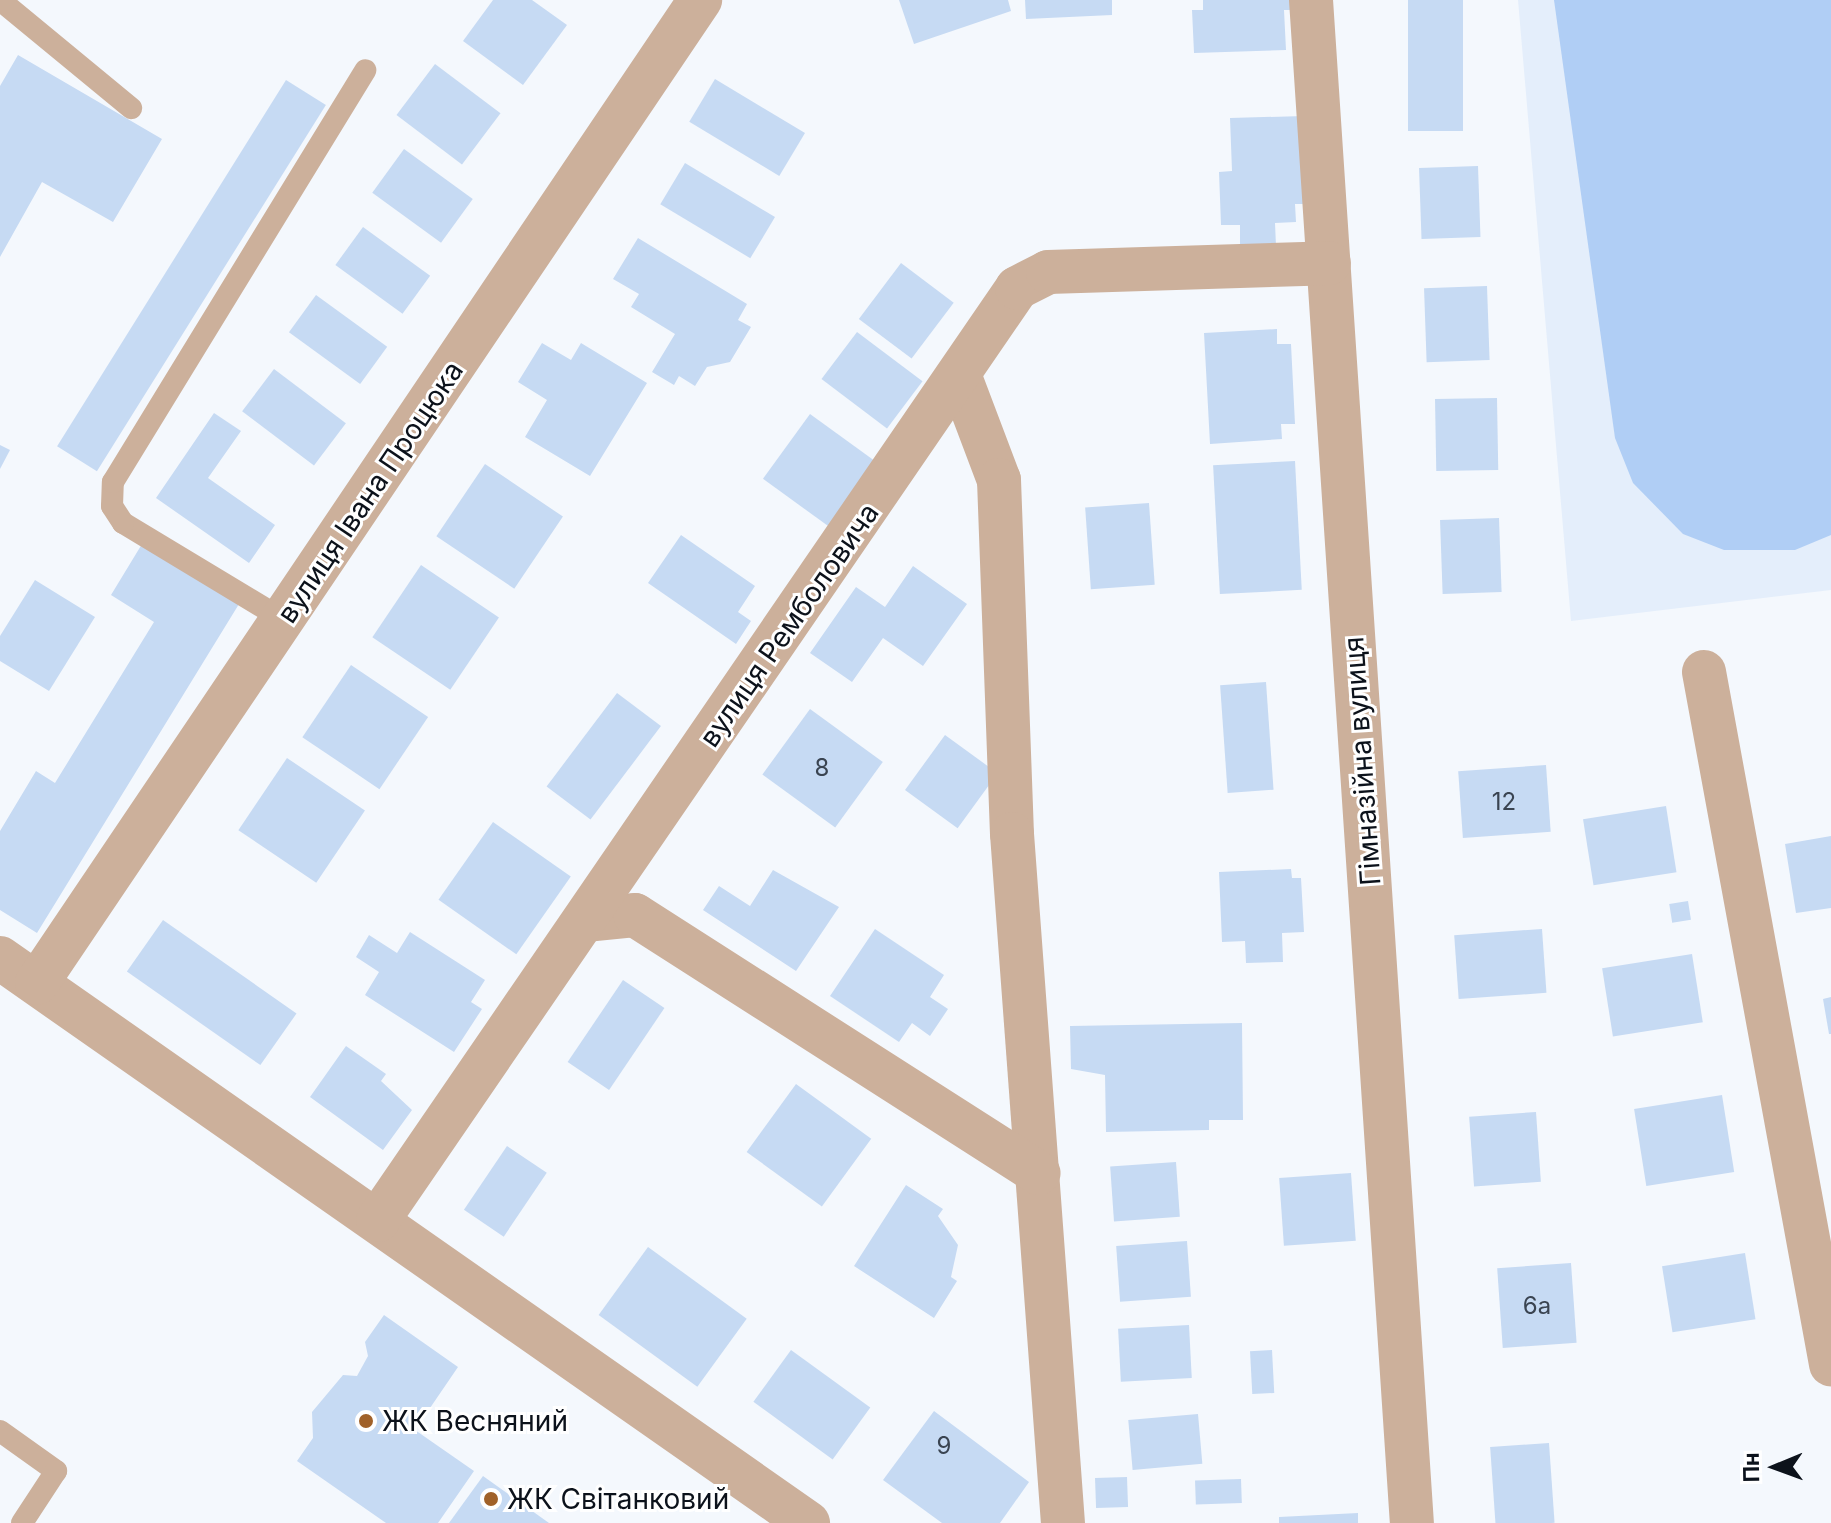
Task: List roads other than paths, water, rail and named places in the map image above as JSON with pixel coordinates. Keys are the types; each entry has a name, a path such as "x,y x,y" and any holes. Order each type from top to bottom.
{"street":[{"name":"вулиця Івана Процюка","path":"37,983 700,0"},
{"name":"Гімназійна вулиця","path":"1311,0 1412,1523"},
{"name":"вулиця Ремболовича","path":"378,1220 1031,276 1329,263"},
{"path":"960,377 999,480 1012,834 1063,1523"},
{"path":"1704,672 1831,1364"},
{"path":"585,920 635,915 1039,1173"},
{"path":"0,958 808,1523"}],"lane":[{"path":"0,0 131,108"},
{"path":"284,620 123,523 112,506 113,482 365,70"},
{"path":"0,1431 56,1471 22,1523"}],"place":[{"name":"ЖК Весняний","path":"366,1421"},
{"name":"ЖК Світанковий","path":"491,1499"}]}
